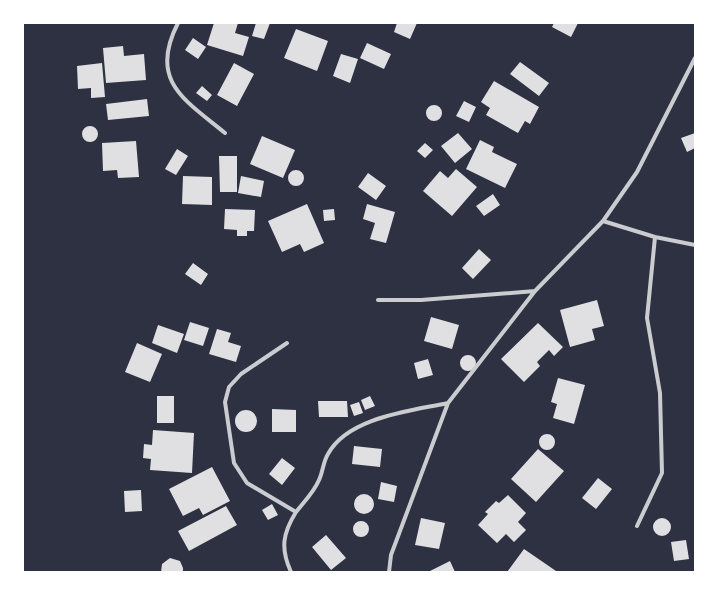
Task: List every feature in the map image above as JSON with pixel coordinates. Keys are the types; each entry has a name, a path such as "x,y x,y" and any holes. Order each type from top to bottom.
{"street":[{"path":"178,23 171,37 167,59 171,83 180,95 225,133"},
{"path":"389,572 391,555 448,403 535,291 603,221 637,172 695,58"},
{"path":"603,221 655,237 695,245"},
{"path":"637,526 662,473 660,393 647,318 655,237"},
{"path":"378,300 421,300 535,291"},
{"path":"287,343 241,374 229,387 225,402 234,463 247,483 296,512"},
{"path":"291,572 286,562 284,542 286,528 296,512 316,487 328,454 339,440 350,432 391,415 448,403"}],"building":[{"path":"214,23 238,23 235,33 249,37 243,56 207,45"},
{"path":"256,23 270,23 264,39 252,36"},
{"path":"397,23 417,23 410,39 394,32"},
{"path":"554,23 578,23 571,37 552,27"},
{"path":"296,29 328,41 317,71 284,58"},
{"path":"193,38 206,47 198,59 185,50"},
{"path":"367,43 391,54 384,69 360,58"},
{"path":"123,46 124,56 144,54 146,80 106,83 103,48"},
{"path":"341,54 358,59 350,83 333,76"},
{"path":"520,62 549,83 539,96 510,74"},
{"path":"102,63 105,97 91,98 91,88 78,89 77,66"},
{"path":"234,63 254,74 237,106 217,95"},
{"path":"494,81 539,107 530,124 525,121 518,133 486,115 490,108 481,102"},
{"path":"202,86 212,95 207,101 196,93"},
{"path":"147,99 149,116 108,120 106,104"},
{"path":"464,101 476,107 469,122 456,116"},
{"path":"434,105 440,107 442,113 440,119 434,121 428,119 426,113 428,107"},
{"path":"87,126 93,126 98,131 96,140 93,142 87,142 82,137 82,131"},
{"path":"458,133 472,149 455,163 441,146"},
{"path":"695,133 695,148 687,152 681,138"},
{"path":"262,136 295,150 283,178 250,164"},
{"path":"480,140 494,147 492,152 517,164 505,188 466,169"},
{"path":"136,141 139,177 118,178 117,170 103,171 102,143"},
{"path":"425,143 433,150 425,158 417,151"},
{"path":"177,149 188,156 176,175 165,169"},
{"path":"219,156 237,156 237,192 220,192"},
{"path":"456,169 477,187 452,216 423,191 440,171 448,178"},
{"path":"296,170 302,172 304,178 302,184 296,186 290,184 288,178 290,172"},
{"path":"368,173 386,186 376,200 358,187"},
{"path":"183,176 212,177 212,205 182,204"},
{"path":"241,176 264,181 261,197 238,193"},
{"path":"493,194 500,205 484,216 476,206"},
{"path":"307,204 324,243 304,252 300,244 282,252 268,221"},
{"path":"367,204 395,212 386,243 370,239 375,223 363,219"},
{"path":"225,209 255,210 254,231 247,231 247,236 237,236 237,230 224,229"},
{"path":"334,209 335,220 324,221 323,210"},
{"path":"479,249 491,260 473,279 462,268"},
{"path":"193,263 208,274 201,285 185,274"},
{"path":"597,300 604,326 592,329 595,340 570,347 560,310"},
{"path":"431,317 459,325 452,349 424,341"},
{"path":"190,322 209,328 203,346 184,340"},
{"path":"538,323 563,347 554,356 549,350 537,362 540,366 524,382 501,359"},
{"path":"158,325 184,334 177,353 152,343"},
{"path":"217,329 231,333 228,342 241,346 236,362 209,354"},
{"path":"137,343 162,354 150,382 125,372"},
{"path":"468,355 474,357 476,363 474,369 468,371 462,369 460,363 462,357"},
{"path":"428,359 433,375 418,379 414,363"},
{"path":"558,378 585,385 574,424 553,418 557,404 551,402"},
{"path":"157,396 174,396 174,423 157,423"},
{"path":"370,396 375,406 365,410 361,400"},
{"path":"318,401 347,401 348,417 319,417"},
{"path":"359,402 363,413 354,416 350,405"},
{"path":"272,409 296,410 296,432 272,432"},
{"path":"246,410 254,413 257,421 254,429 246,432 238,429 235,421 238,413"},
{"path":"153,430 194,433 192,473 150,470 151,459 143,458 144,444 152,445"},
{"path":"544,434 550,434 555,439 553,448 550,450 544,450 539,445 539,439"},
{"path":"354,446 382,449 380,467 352,464"},
{"path":"538,449 564,471 536,502 511,479"},
{"path":"282,458 295,468 282,485 269,474"},
{"path":"212,467 230,501 203,515 199,508 183,516 169,489"},
{"path":"598,478 612,489 596,509 582,498"},
{"path":"381,482 397,486 394,502 378,499"},
{"path":"141,490 142,511 125,512 124,491"},
{"path":"360,494 368,494 374,500 374,508 368,514 360,514 354,508 354,500"},
{"path":"508,495 526,513 518,522 526,530 514,542 506,534 497,543 478,525 488,514 485,512 496,501 499,503"},
{"path":"272,504 278,515 268,520 262,510"},
{"path":"226,506 237,525 189,551 178,531"},
{"path":"421,518 445,523 439,549 415,545"},
{"path":"662,518 668,521 671,527 668,533 662,536 656,533 653,527 656,521"},
{"path":"361,521 368,526 369,529 364,536 361,537 354,532 353,529 358,522"},
{"path":"326,535 346,558 331,570 312,547"},
{"path":"686,540 689,559 674,561 671,542"},
{"path":"524,549 556,571 507,572"},
{"path":"170,558 180,561 183,572 161,572 162,564"},
{"path":"450,561 455,572 430,571"}]}
